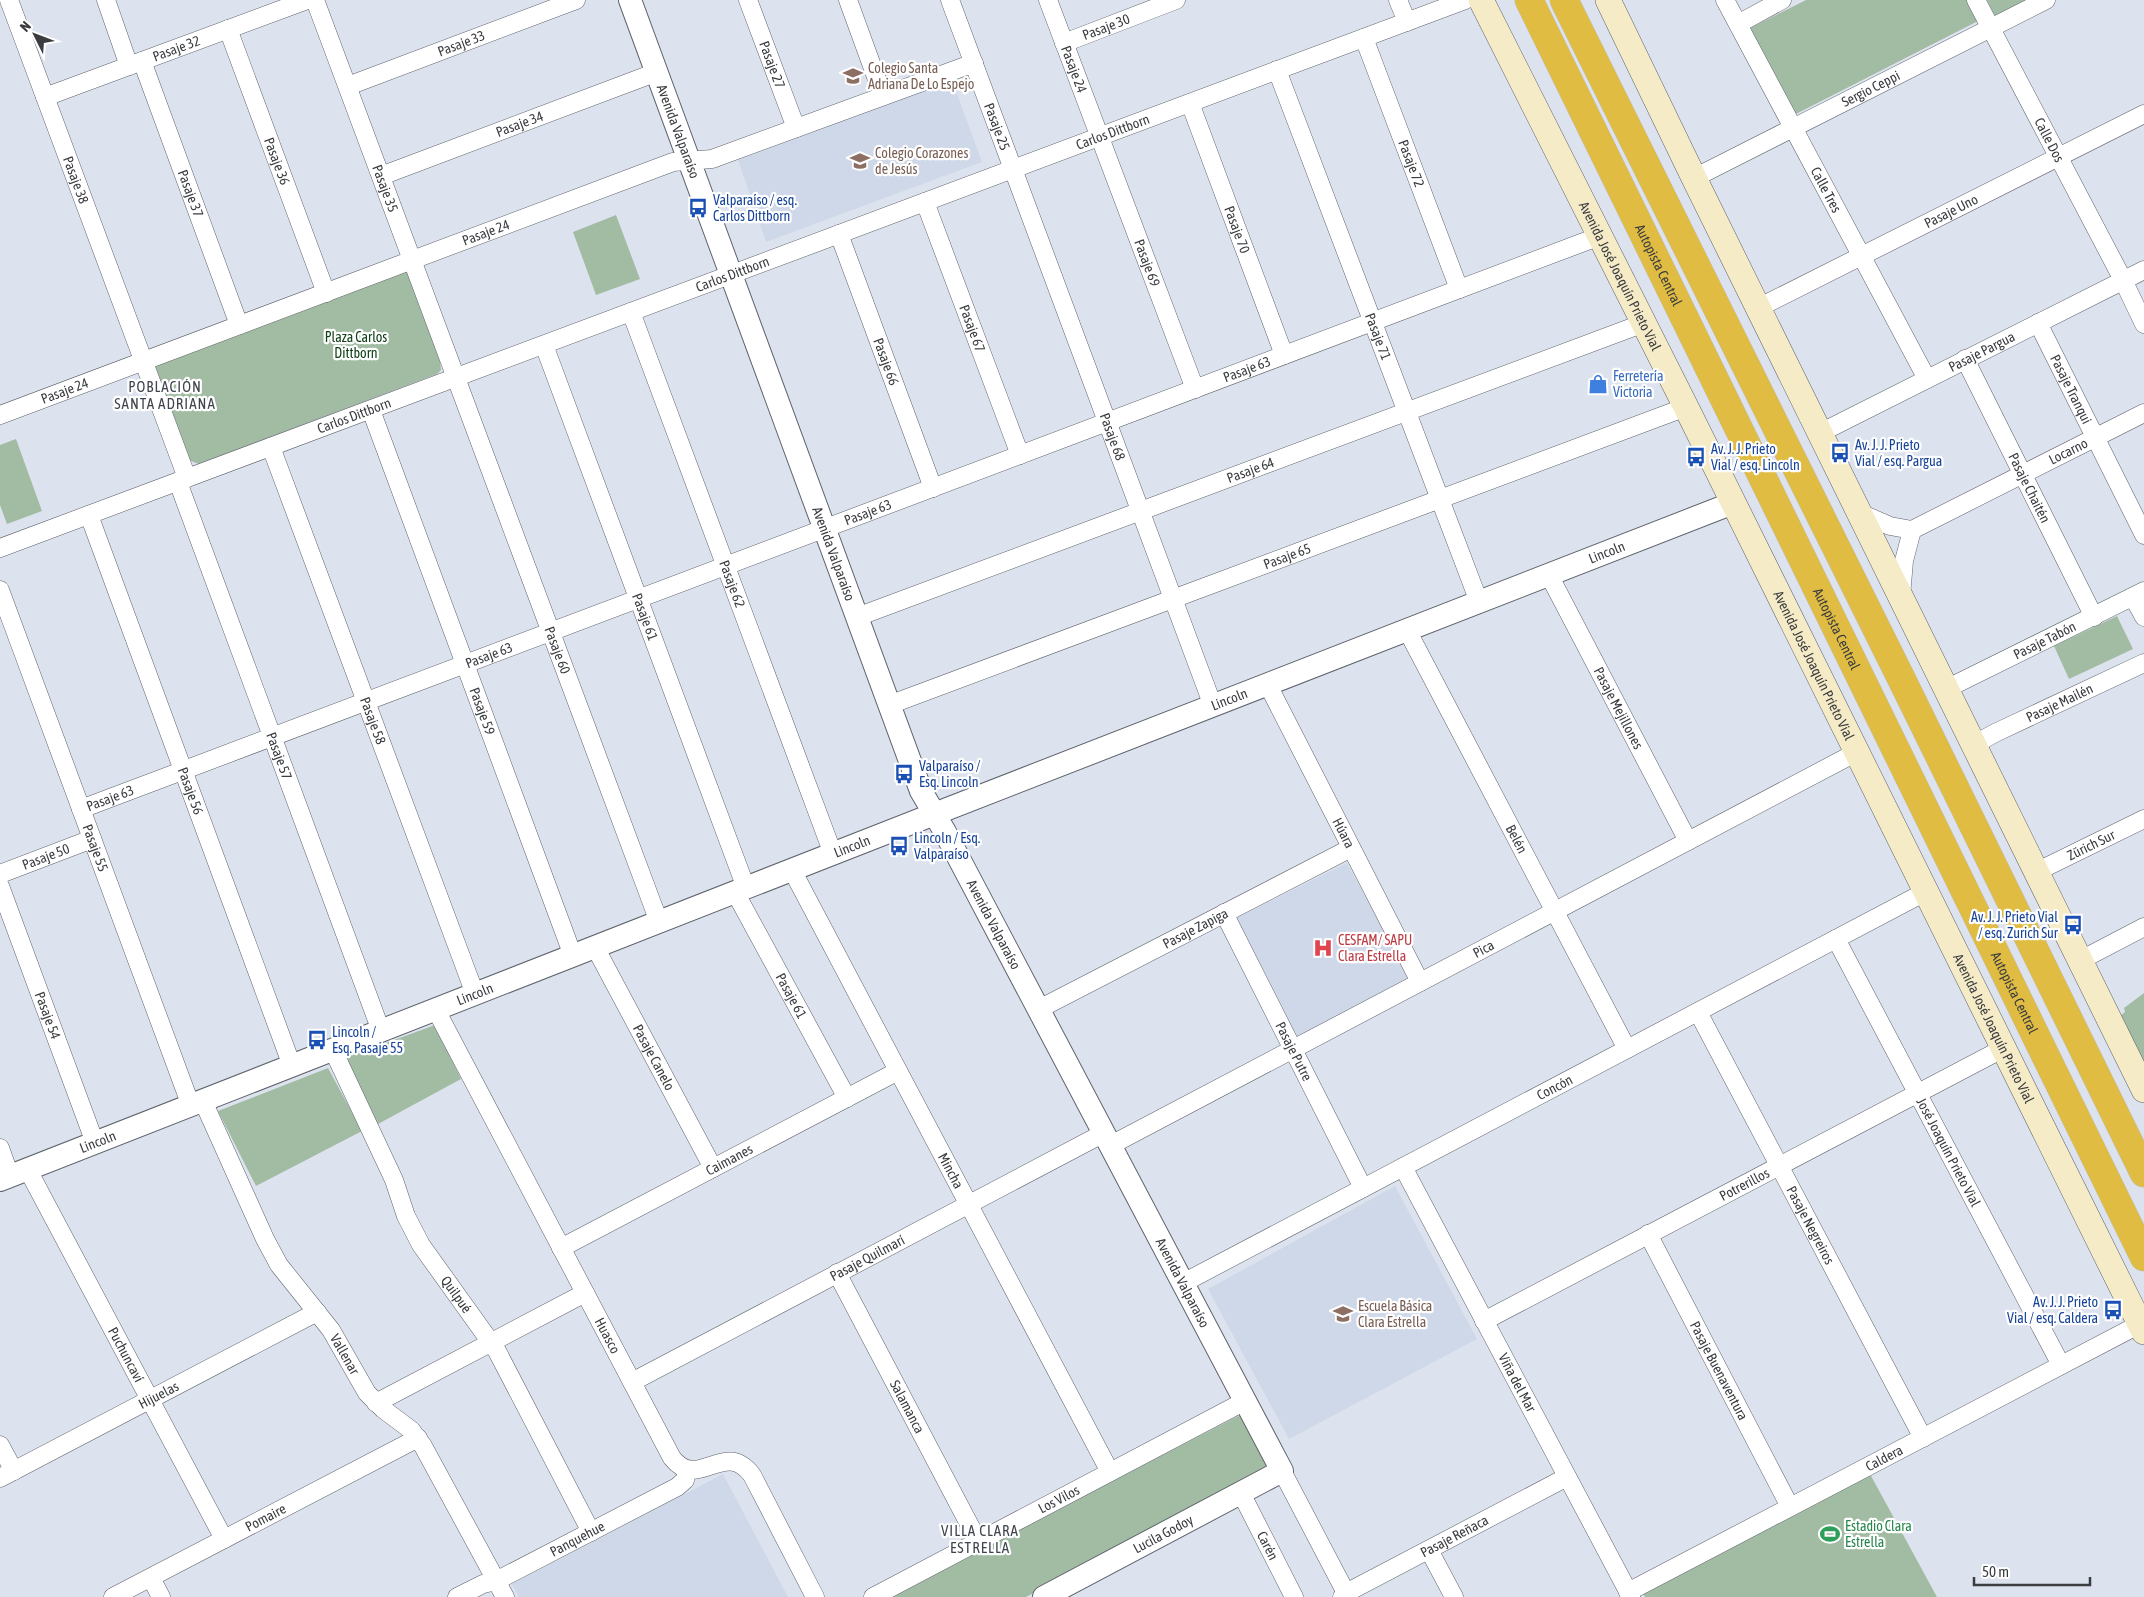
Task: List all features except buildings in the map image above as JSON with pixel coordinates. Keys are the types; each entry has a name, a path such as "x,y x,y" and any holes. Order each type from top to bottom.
{"highway":[{"name":"Autopista Central","path":"1529,0 2144,1257"},
{"path":"1564,0 1897,669 2144,1173"}],"main road":[{"name":"Avenida José Joaquín Prieto Vial","path":"1481,0 1734,503 2142,1328"},
{"path":"1608,0 1901,598 2038,871 2144,1090"}],"street":[{"name":"Pasaje 38","path":"9,0 143,361"},
{"name":"Pasaje 37","path":"106,0 136,64 239,325"},
{"name":"Pasaje 32","path":"45,98 307,0"},
{"name":"Pasaje 35","path":"315,0 457,378"},
{"name":"Pasaje 33","path":"348,86 576,0"},
{"name":"Avenida Valparaíso","path":"630,0 921,791 1039,1009 1282,1471 1344,1595"},
{"name":"Pasaje 27","path":"748,0 796,128"},
{"path":"848,0 884,96"},
{"name":"Pasaje 25","path":"950,0 1014,169"},
{"name":"Pasaje 24","path":"1048,0 1099,137"},
{"name":"Pasaje 30","path":"1064,43 1176,0"},
{"path":"1398,0 1407,22"},
{"name":"Carlos Dittborn","path":"0,548 1465,0"},
{"name":"Calle Tres","path":"1725,0 1927,379"},
{"path":"1738,24 1782,0"},
{"name":"Calle Dos","path":"1976,0 2123,280 2144,324"},
{"name":"Sergio Ceppi","path":"1694,178 2046,0"},
{"name":"Pasaje 36","path":"228,29 326,293"},
{"name":"Pasaje 72","path":"1364,38 1459,289"},
{"name":"Pasaje 24","path":"0,415 673,162 712,159 974,62"},
{"name":"Pasaje 71","path":"1277,70 1479,602"},
{"name":"Pasaje 34","path":"381,176 656,72"},
{"name":"Pasaje 70","path":"1190,103 1284,355"},
{"name":"Pasaje Uno","path":"1758,308 2144,114"},
{"name":"Pasaje 69","path":"1099,137 1195,389"},
{"name":"Pasaje 68","path":"1014,169 1213,706"},
{"name":"Pasaje 67","path":"925,202 1020,455"},
{"name":"Pasaje 66","path":"840,234 933,488"},
{"name":"Pasaje 63","path":"81,809 1600,236"},
{"name":"Pasaje Pargua","path":"1820,433 2144,270"},
{"name":"Pasaje 62","path":"631,312 833,854"},
{"name":"Pasaje 64","path":"857,617 1644,323"},
{"name":"Pasaje Tranqui","path":"2038,323 2144,535"},
{"name":"Pasaje 61","path":"544,345 638,599 741,890 847,1098"},
{"name":"Pasaje Chaitén","path":"1966,359 2094,617"},
{"name":"Pasaje 57","path":"143,361 182,480 272,738 381,1031"},
{"name":"Pasaje 60","path":"457,378 659,922"},
{"name":"Pasaje 65","path":"889,705 1686,407"},
{"name":"Pasaje 59","path":"371,410 573,956"},
{"name":"Locarno","path":"1912,530 2144,413"},
{"name":"Pasaje 58","path":"271,447 475,994"},
{"name":"Lincoln","path":"13,1175 1734,503"},
{"path":"1860,513 1890,526 1912,530 1904,561 1901,598"},
{"name":"Pasaje 56","path":"89,515 292,1066"},
{"name":"Pasaje Mejillones","path":"1549,575 1688,841"},
{"name":"Pasaje 55","path":"0,591 92,839 197,1103"},
{"path":"2139,594 2144,617"},
{"name":"Pasaje Tabón","path":"1946,689 2139,594"},
{"name":"Belén","path":"1407,630 1626,1050"},
{"name":"Pasaje Mailén","path":"1975,744 2144,663"},
{"name":"Húara","path":"1268,685 1420,982"},
{"name":"Pica","path":"1107,1139 1293,1049 1857,752"},
{"name":"Zürich Sur","path":"2038,871 2144,819"},
{"name":"Pasaje 50","path":"0,874 92,839"},
{"name":"Pasaje Zapiga","path":"1039,1009 1351,848"},
{"name":"Mincha","path":"792,870 1110,1472"},
{"name":"Pasaje 54","path":"0,886 95,1143"},
{"name":"Concón","path":"1183,1283 1927,891"},
{"name":"Pasaje Putre","path":"1224,913 1364,1188"},
{"path":"2081,960 2144,927"},
{"name":"José Joaquín Prieto Vial","path":"1836,939 2062,1365"},
{"name":"Pasaje Canelo","path":"595,947 713,1168"},
{"name":"Huasco","path":"436,1010 672,1458 680,1468 687,1470"},
{"name":"Pasaje Negreiros","path":"1698,1012 1923,1438"},
{"name":"Potrerillos","path":"1484,1320 2004,1048"},
{"name":"Quilpué","path":"333,1050 394,1180 406,1216 428,1257 455,1290 497,1351 591,1532"},
{"name":"Caimanes","path":"561,1248 898,1071"},
{"name":"Vallenar","path":"197,1103 272,1252 288,1277 331,1330 367,1393 376,1403 406,1426 418,1438 429,1454 505,1597"},
{"name":"Pasaje Quilmarí","path":"632,1382 968,1205 1107,1139"},
{"name":"Puchuncaví","path":"0,1148 13,1175 150,1399 224,1539"},
{"name":"Viña del Mar","path":"1403,1167 1630,1595"},
{"name":"Pasaje Buenaventura","path":"1648,1234 1790,1507"},
{"name":"Salamanca","path":"837,1273 978,1541"},
{"path":"376,1403 585,1293"},
{"name":"Hijuelas","path":"7,1474 317,1312"},
{"name":"Caldera","path":"1630,1595 1790,1507 2062,1365 2142,1328"},
{"name":"Los Vilos","path":"873,1597 1245,1401"},
{"name":"Pomaire","path":"113,1597 418,1438"},
{"path":"0,1445 7,1474"},
{"path":"687,1470 697,1470 725,1460 744,1465 752,1475 815,1597"},
{"name":"Panquehue","path":"457,1597 482,1584 496,1581 681,1484 687,1470"},
{"name":"Lucila Godoy","path":"1044,1597 1282,1471"},
{"name":"Pasaje Reñaca","path":"1344,1595 1567,1477"},
{"name":"Carén","path":"1241,1493 1294,1597"},
{"path":"1429,1550 1454,1597"},
{"path":"150,1578 161,1597"}],"shaded area":[{"name":"Colegio Corazones de Jesús","path":"952,80 982,162 766,242 738,160"},
{"name":"CESFAM/ SAPU Clara Estrella","path":"1347,863 1410,979 1298,1038 1236,918"},
{"name":"Escuela Básica Clara Estrella","path":"1395,1186 1477,1339 1289,1439 1208,1289"},
{"path":"723,1474 788,1597 519,1597 512,1584"}],"green space":[{"path":"1806,0 1967,0 1978,21 1794,115 1750,28"},
{"path":"1987,0 2026,0 1995,16"},
{"path":"616,215 640,279 596,295 573,232"},
{"name":"Plaza Carlos Dittborn","path":"405,270 410,274 440,362 441,370 437,374 199,464 185,459 153,365"},
{"path":"16,439 42,511 7,524 0,505 0,445"},
{"path":"2117,616 2133,649 2069,679 2054,646"},
{"path":"2144,993 2144,1064 2120,1016 2125,1012 2124,1008"},
{"path":"435,1025 461,1079 378,1124 345,1058"},
{"path":"328,1068 362,1131 256,1186 218,1111"},
{"path":"1240,1415 1269,1471 1026,1597 889,1597"},
{"name":"Estadio Clara Estrella","path":"1870,1474 1937,1597 1645,1597 1643,1593"}],"place":[{"name":"Colegio Santa Adriana De Lo Espejo","path":"853,76"},
{"name":"Colegio Corazones de Jesús","path":"860,161"},
{"name":"Valparaíso / esq. Carlos Dittborn","path":"698,208"},
{"name":"Ferretería Victoria","path":"1598,384"},
{"name":"Av. J. J. Prieto Vial / esq. Pargua","path":"1840,453"},
{"name":"Av. J. J. Prieto Vial / esq. Lincoln","path":"1696,457"},
{"name":"Valparaíso / Esq. Lincoln","path":"904,774"},
{"name":"Lincoln / Esq. Valparaíso","path":"899,846"},
{"name":"Av. J. J. Prieto Vial / esq. Zurich Sur","path":"2073,925"},
{"name":"CESFAM/ SAPU Clara Estrella","path":"1323,948"},
{"name":"Lincoln / Esq. Pasaje 55","path":"317,1040"},
{"name":"Av. J. J. Prieto Vial / esq. Caldera","path":"2113,1310"},
{"name":"Escuela Básica Clara Estrella","path":"1343,1314"},
{"name":"Estadio Clara Estrella","path":"1830,1534"}],"district":[{"name":"POBLACIÓN SANTA ADRIANA","path":"165,394"},
{"name":"VILLA CLARA ESTRELLA","path":"980,1538"}]}
